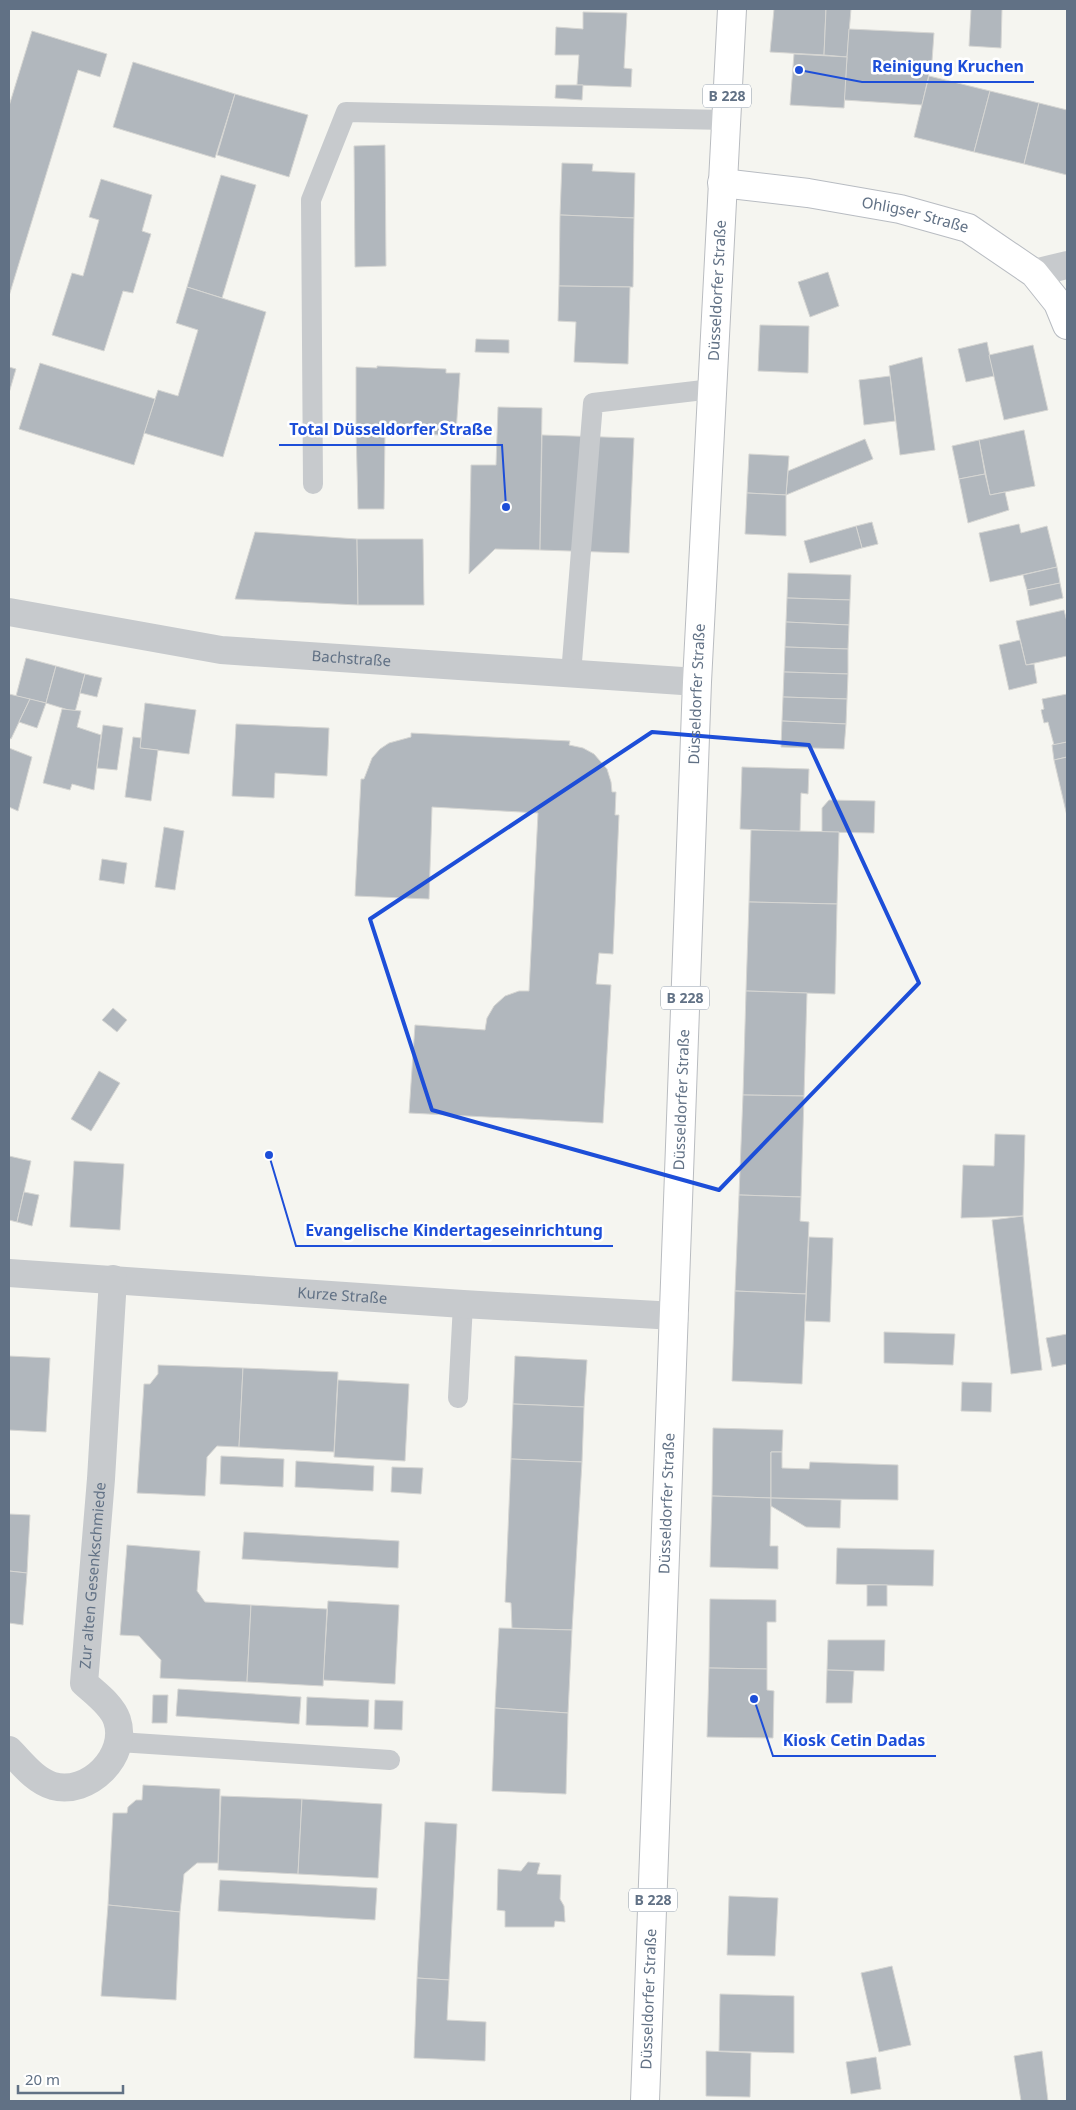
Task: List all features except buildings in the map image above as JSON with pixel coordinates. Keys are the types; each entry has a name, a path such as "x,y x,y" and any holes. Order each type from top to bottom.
{"main road":[{"name":"Düsseldorfer Straße","path":"645,2101 697,682 732,9"},
{"name":"Ohligser Straße","path":"722,183 808,192 900,209 968,228 1034,273 1058,303 1067,325"}],"street":[{"path":"1034,273 1067,265"},
{"name":"Bachstraße","path":"9,612 220,650 697,682"},
{"name":"Kurze Straße","path":"9,1273 463,1304 675,1316"},
{"name":"Zur alten Gesenkschmiede","path":"113,1279 101,1479 84,1683 103,1700 117,1719 119,1742"},
{"path":"9,1750 32,1775 52,1786 68,1788 88,1783 110,1762 119,1742"}],"lane":[{"path":"313,484 311,200 346,112 726,120"},
{"path":"571,674 593,402 712,388"},
{"path":"458,1398 463,1304"},
{"path":"119,1742 390,1760"}],"highlighted area":[{"path":"652,732 809,745 919,983 719,1190 432,1110 370,919"}],"place":[{"name":"Reinigung Kruchen","path":"799,70"},
{"name":"Total Düsseldorfer Straße","path":"506,507"},
{"name":"Evangelische Kindertageseinrichtung","path":"269,1155"},
{"name":"Kiosk Cetin Dadas","path":"754,1699"}]}
